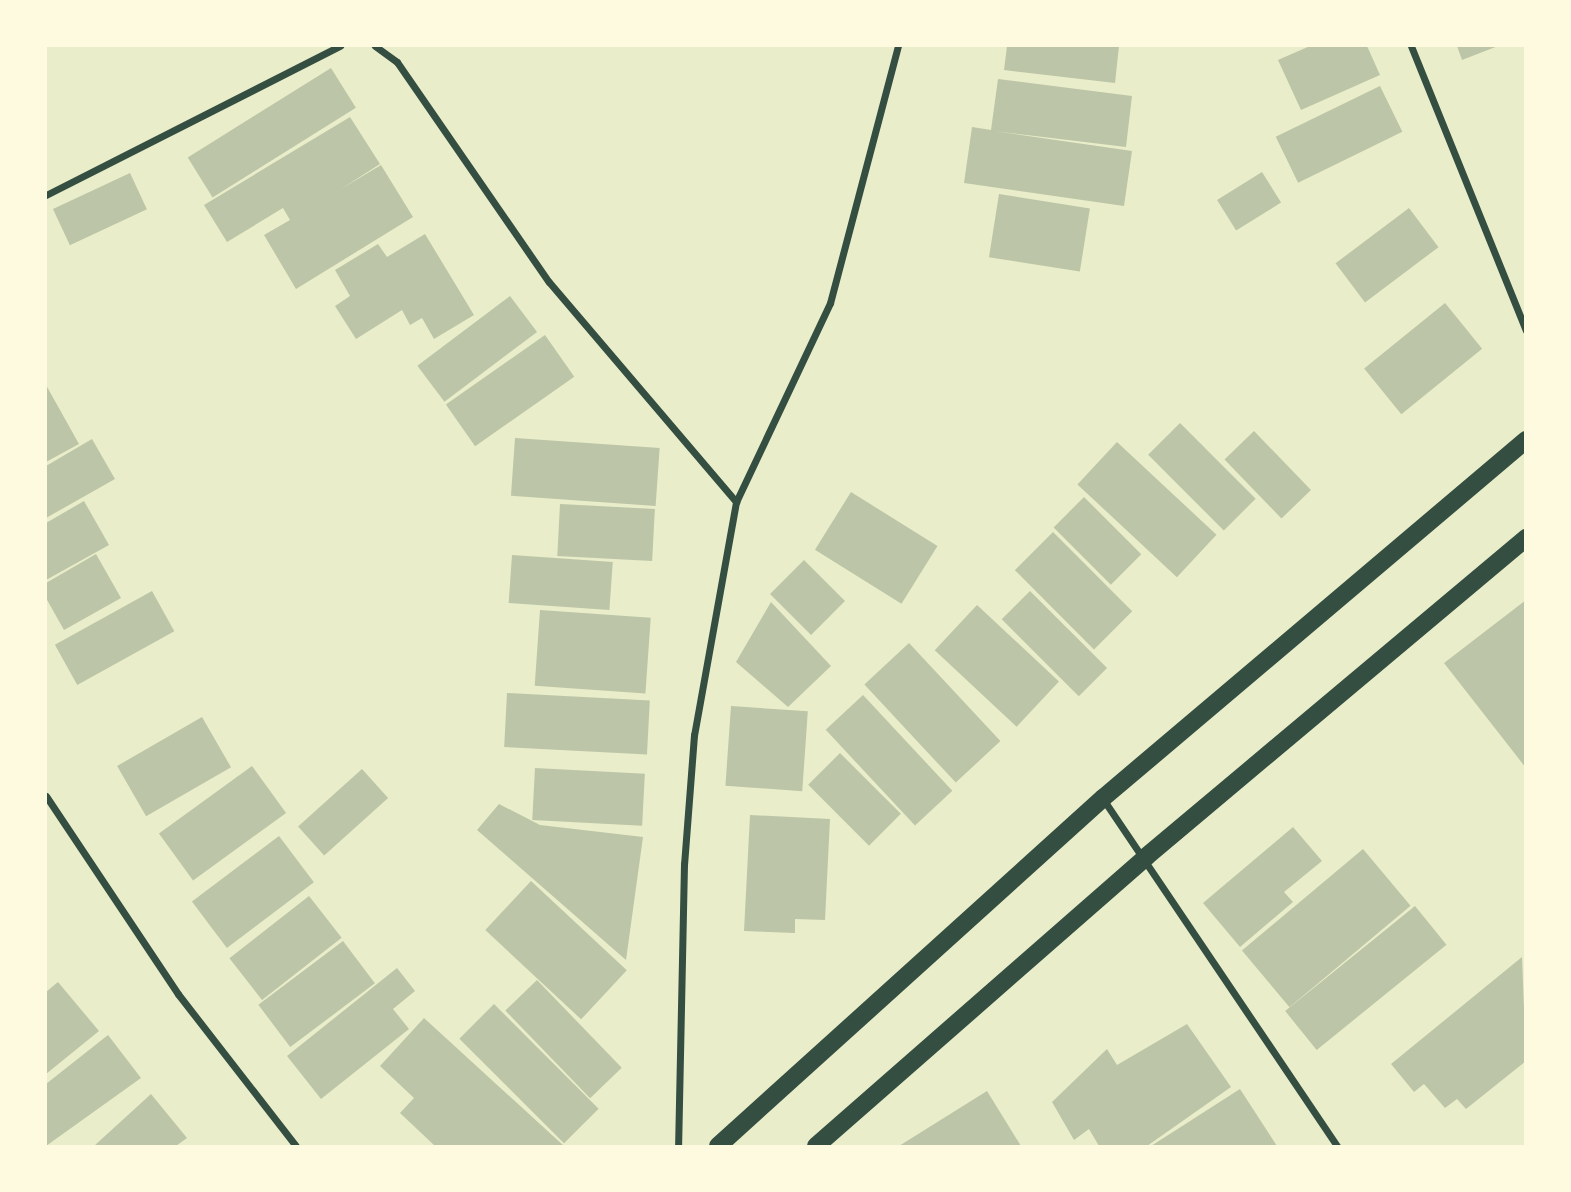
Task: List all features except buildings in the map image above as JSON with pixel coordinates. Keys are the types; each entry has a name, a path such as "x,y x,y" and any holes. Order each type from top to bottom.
{"main road":[{"path":"718,1146 1103,798 1525,440"},
{"path":"816,1146 1147,856 1525,538"}],"street":[{"path":"46,195 340,46"},
{"path":"375,46 385,48 549,282 736,502"},
{"path":"678,1146 684,864 694,735 736,502 830,303 898,46"},
{"path":"1411,46 1525,331"},
{"path":"46,796 178,995 296,1146"},
{"path":"1103,798 1147,856 1337,1146"}]}
